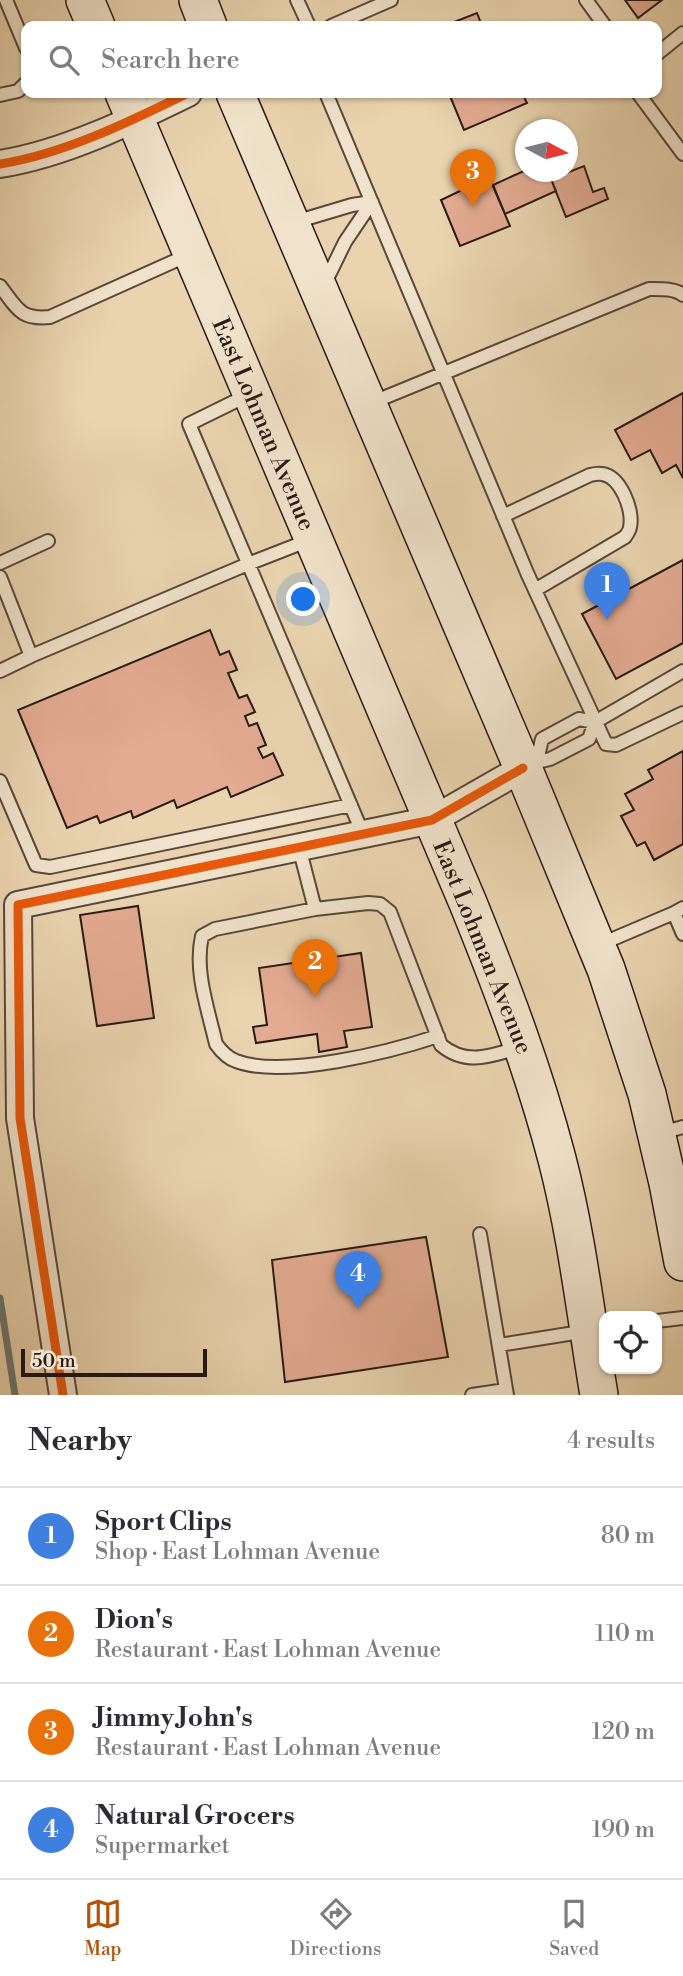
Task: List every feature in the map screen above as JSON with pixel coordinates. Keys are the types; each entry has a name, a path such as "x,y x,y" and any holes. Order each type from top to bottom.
{"main road":[{"path":"85,0 94,21"},
{"path":"198,0 206,21"},
{"path":"236,98 368,404 530,765 635,1053 670,1130 683,1262"},
{"name":"East Lohman Avenue","path":"129,106 432,820 524,1047 558,1161 596,1329 599,1395"}],"street":[{"path":"0,164 43,154 129,106 165,98"},
{"path":"62,1395 20,1118 18,905 432,820 530,765"}],"lane":[{"path":"6,0 21,36"},
{"path":"298,0 307,21"},
{"path":"343,21 391,0"},
{"path":"586,0 601,21"},
{"path":"662,50 683,33"},
{"path":"0,95 21,88"},
{"path":"328,98 503,516 606,744 610,746 683,713"},
{"path":"642,98 683,154"},
{"path":"290,223 372,202"},
{"path":"320,293 345,242 372,202"},
{"path":"0,286 23,316 35,319 50,317 192,254"},
{"path":"368,404 649,289 665,289 683,295"},
{"path":"251,393 188,424 363,834"},
{"path":"503,516 590,475 603,474 613,479 624,494 630,513 630,527 625,537 535,590"},
{"path":"0,671 248,564 313,539"},
{"path":"0,563 47,541"},
{"path":"0,577 31,656"},
{"path":"530,765 550,760 589,739 595,722 683,671"},
{"path":"530,765 542,739 579,719 595,722"},
{"path":"0,781 36,865 50,867 351,805"},
{"path":"299,847 315,909"},
{"path":"438,1036 396,1048 282,1068 254,1066 234,1060 222,1053 216,1044 200,971 198,953 202,936 215,929 315,909 380,904 390,912 438,1036 441,1045 451,1054 477,1059 524,1047"},
{"path":"597,945 679,911 683,934"},
{"path":"472,1395 507,1392 480,1234"},
{"path":"662,1320 683,1318"},
{"path":"499,1345 596,1329"}],"building":[{"path":"625,0 662,0 638,18"},
{"path":"477,13 480,21 457,21"},
{"path":"451,98 524,98 527,103 464,130"},
{"path":"584,166 593,192 604,188 608,199 566,217 552,182 578,182 578,168"},
{"path":"515,175 515,182 552,182 556,191 505,214 493,185"},
{"path":"489,177 510,226 460,246 441,200"},
{"path":"683,393 683,478 676,465 662,473 650,450 631,460 615,430"},
{"path":"683,560 683,643 616,679 582,614"},
{"path":"210,630 220,655 229,651 237,670 228,673 239,698 247,695 255,712 245,716 249,726 257,723 266,745 258,748 263,758 273,753 283,775 231,797 227,787 177,808 174,800 133,818 131,811 100,823 97,816 67,828 18,710"},
{"path":"683,751 683,844 654,860 645,842 637,846 621,816 634,810 625,794 653,779 648,770"},
{"path":"138,906 154,1018 97,1026 80,915"},
{"path":"361,953 372,1027 344,1031 347,1047 319,1052 317,1034 256,1043 253,1027 267,1025 259,968"},
{"path":"426,1237 448,1357 285,1382 272,1260"}],"waterway":[{"path":"0,1298 15,1395"}],"cycle path":[{"path":"0,164 73,145 177,98"},
{"path":"63,1395 20,1118 18,905 432,820 523,768"}],"place":[{"name":"Jimmy John's","path":"473,207"},
{"name":"Sport Clips","path":"607,620"},
{"name":"Dion's","path":"315,997"},
{"name":"Natural Grocers","path":"358,1309"}]}
